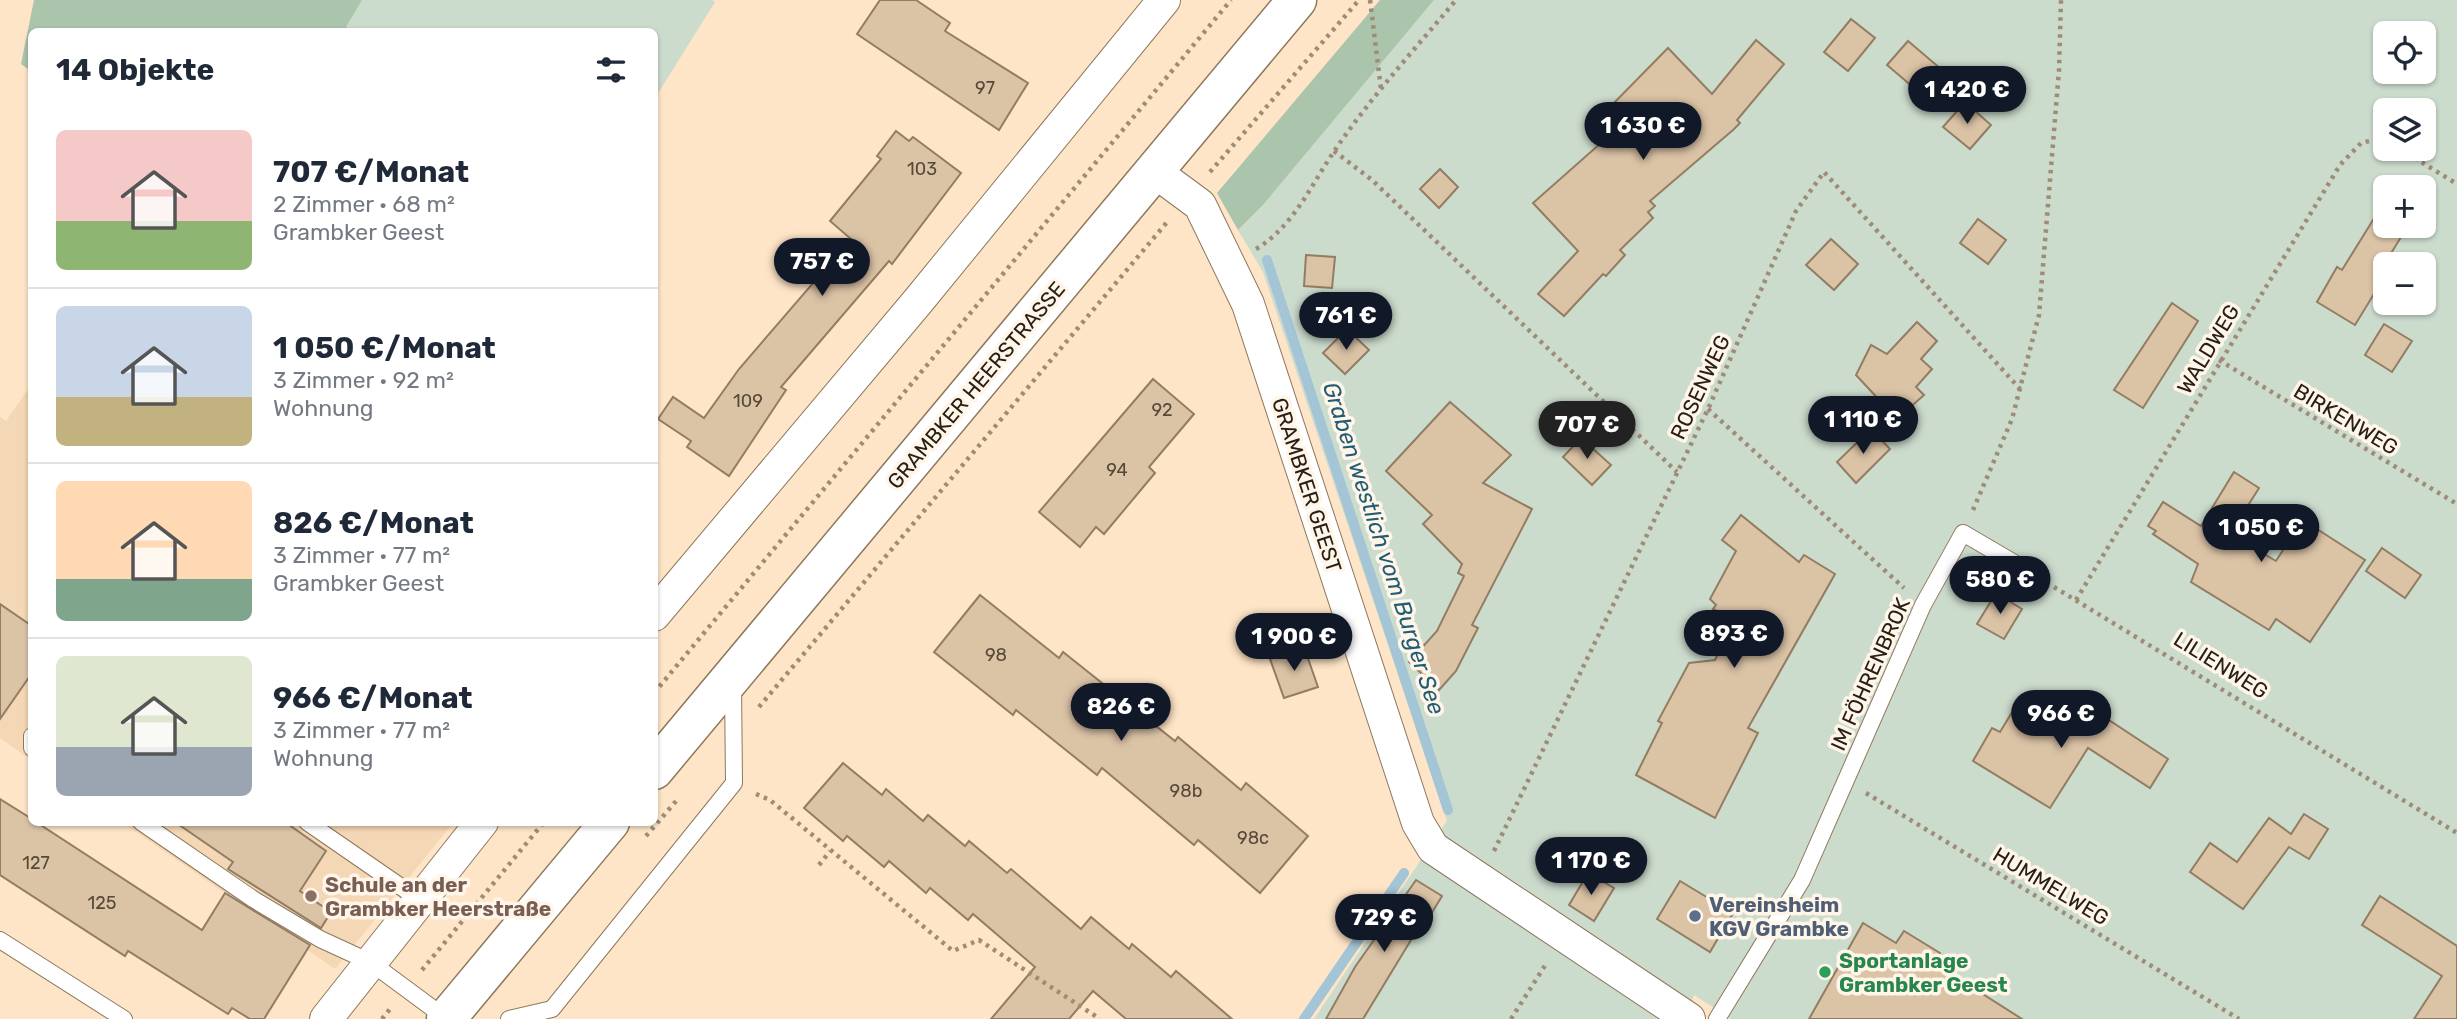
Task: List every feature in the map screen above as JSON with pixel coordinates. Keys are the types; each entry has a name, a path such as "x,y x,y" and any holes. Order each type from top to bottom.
{"main road":[{"name":"GRAMBKER HEERSTRASSE","path":"658,765 1297,0"},
{"path":"446,1019 607,826"}],"street":[{"path":"658,610 928,290 1164,0"},
{"name":"GRAMBKER GEEST","path":"1154,171 1200,205 1248,304 1418,823 1433,848 1479,882 1689,1019"},
{"path":"326,1019 479,826"}],"lane":[{"path":"1963,533 2033,574"},
{"name":"IM FÖHRENBROK","path":"1717,1019 1802,880 1923,605 1963,533"},
{"path":"509,1019 552,1009 734,783 733,676"},
{"path":"147,826 253,899 320,939 370,961 446,1019"},
{"path":"313,826 420,900"},
{"path":"0,940 124,1019"}],"path":[{"path":"658,688 1231,0"},
{"path":"1370,0 1381,90"},
{"path":"1230,265 1270,241 1310,194 1334,151 1381,90 1456,0"},
{"path":"1963,533 2012,419 2039,315 2061,0"},
{"name":"WALDWEG","path":"2076,600 2219,360 2340,165 2361,143 2373,140"},
{"path":"1334,151 1372,180 1677,472"},
{"path":"2420,161 2457,184"},
{"name":"ROSENWEG","path":"1479,882 1709,409 1796,211 1824,172 2020,389"},
{"name":"BIRKENWEG","path":"2219,360 2457,504"},
{"path":"1709,409 1923,605"},
{"name":"LILIENWEG","path":"2033,574 2457,833"},
{"name":"HUMMELWEG","path":"1846,781 2239,1019"},
{"path":"734,783 770,800 953,951 979,940 1100,1019"},
{"path":"382,1019 541,826"},
{"path":"819,865 830,851"},
{"path":"1511,1019 1564,937"}],"shaded area":[{"path":"28,389 28,758 0,738 0,417 6,421"},
{"name":"Schule an der Grambker Heerstraße","path":"127,826 451,826 335,969"}],"green space":[{"path":"34,0 362,0 347,28 28,28"},
{"path":"362,0 715,2 658,93 658,28 345,27"},
{"path":"1380,0 1434,0 1263,205 1238,230 1217,193"},
{"path":"1434,0 2457,0 2457,1019 1731,1019 1694,995 1685,1019 1314,1019 1447,821 1263,272 1238,230 1263,205"},
{"path":"28,30 28,69 21,64"}],"building":[{"path":"880,0 916,0 950,23 945,31 1028,83 999,130 857,34"},
{"path":"1851,19 1875,38 1848,71 1824,52"},
{"path":"1756,40 1784,64 1737,120 1740,123 1650,201 1655,206 1648,212 1653,218 1620,250 1625,255 1606,276 1603,274 1564,316 1538,294 1578,251 1533,203 1619,127 1605,112 1668,48 1712,94"},
{"path":"1908,41 1941,69 1920,93 1887,65"},
{"path":"1965,102 1991,125 1970,149 1943,127"},
{"path":"896,131 909,141 913,137 961,173 892,264 889,261 781,387 786,390 729,476 687,447 691,441 658,419 673,397 704,418 739,369 851,239 830,221 881,159 877,156"},
{"path":"1440,169 1458,187 1439,208 1420,189"},
{"path":"1978,219 2006,240 1988,264 1960,243"},
{"path":"2373,220 2373,238 2400,238 2392,252 2373,252 2373,296 2355,325 2317,302 2337,267 2342,270"},
{"path":"1831,239 1858,264 1834,290 1806,265"},
{"path":"1306,255 1335,257 1332,288 1304,286"},
{"path":"2172,303 2198,321 2143,408 2114,390"},
{"path":"1917,322 1937,341 1921,359 1932,369 1916,387 1924,395 1897,419 1856,375 1871,345 1887,354"},
{"path":"2384,324 2412,341 2392,372 2365,355"},
{"path":"1347,329 1369,350 1345,374 1323,353"},
{"path":"1153,379 1194,414 1149,467 1155,473 1104,534 1096,527 1080,547 1039,512"},
{"path":"1450,402 1511,455 1483,483 1532,509 1472,625 1478,628 1456,671 1439,690 1409,662 1437,631 1464,576 1458,573 1462,564 1423,524 1432,515 1386,471"},
{"path":"1871,429 1890,449 1856,483 1837,462"},
{"path":"1581,438 1611,465 1592,485 1563,457"},
{"path":"2234,472 2259,488 2230,534 2276,561 2298,527 2312,536 2317,529 2365,560 2310,642 2276,619 2269,630 2191,582 2198,564 2153,534 2156,531 2148,526 2163,502 2201,526"},
{"path":"1741,515 1799,562 1804,555 1835,574 1748,728 1758,733 1715,818 1636,775 1662,723 1658,721 1689,663 1715,660 1734,620 1713,609 1716,605 1710,599 1736,551 1722,540"},
{"path":"2382,548 2421,575 2405,598 2366,571"},
{"path":"1996,593 2022,609 2004,639 1977,624"},
{"path":"980,595 1059,658 1063,652 1175,741 1178,737 1241,790 1246,783 1308,836 1260,893 1198,840 1194,845 1102,768 1097,775 1016,710 1013,715 934,652"},
{"path":"0,604 28,623 28,679 0,719"},
{"path":"1304,647 1318,687 1284,698 1270,659"},
{"path":"2022,696 2066,723 2080,701 2168,759 2150,788 2088,748 2050,808 1973,761 1992,728 2000,732"},
{"path":"843,763 882,795 886,789 923,821 928,815 965,846 969,841 1007,873 1011,869 1081,929 1091,917 1129,949 1132,944 1171,977 1176,971 1232,1019 1126,1019 1093,991 1069,1019 991,1019 1035,967 973,914 968,920 930,888 926,893 889,861 884,867 847,836 843,841 804,808"},
{"path":"0,799 28,816 28,826 42,826 202,930 225,893 310,945 264,1019 250,1019 232,1008 228,1014 128,951 125,956 0,875"},
{"path":"2304,814 2328,829 2309,859 2289,847 2243,909 2190,872 2210,843 2237,862 2269,818 2291,834"},
{"path":"181,826 291,826 326,851 300,891 331,912 321,928 228,869 233,862"},
{"path":"1588,873 1614,888 1594,921 1569,905"},
{"path":"1416,880 1442,896 1428,919 1425,917 1363,1019 1326,1019 1355,967"},
{"name":"Vereinsheim KGV Grambke","path":"1680,881 1733,913 1710,952 1657,919"},
{"path":"2380,896 2457,946 2457,1019 2414,1019 2442,976 2362,925"},
{"path":"1863,923 1896,943 1904,931 1940,953 1934,963 2022,1019 1809,1019"}],"waterway":[{"name":"Graben westlich vom Burger See","path":"1267,260 1448,810"},
{"name":"Graben westlich vom Burger See","path":"1304,1019 1404,873"}],"place":[{"name":"Schule an der Grambker Heerstraße","path":"311,896"},
{"name":"Vereinsheim KGV Grambke","path":"1695,916"},
{"name":"Sportanlage Grambker Geest","path":"1825,972"}]}
